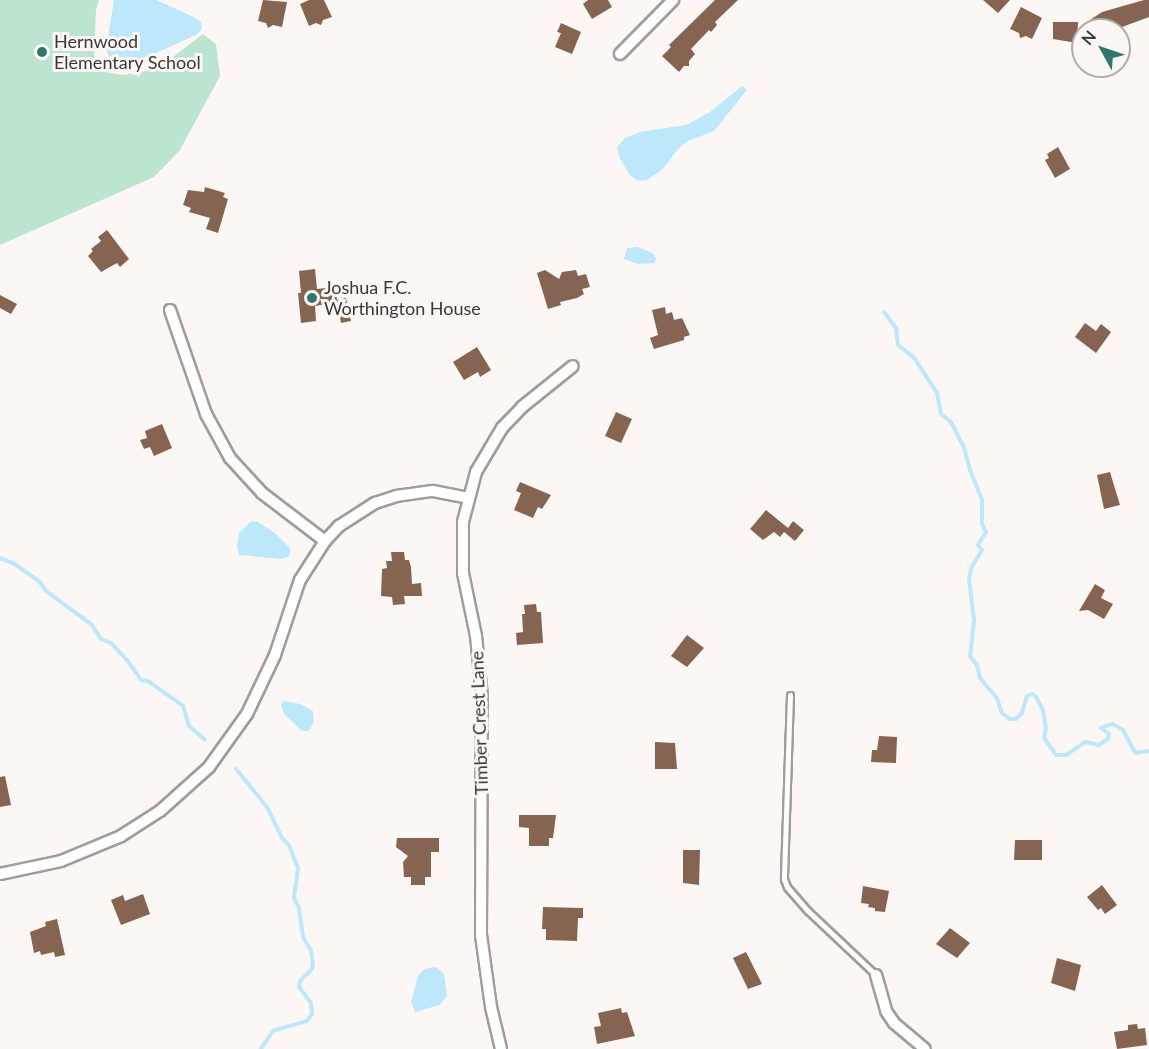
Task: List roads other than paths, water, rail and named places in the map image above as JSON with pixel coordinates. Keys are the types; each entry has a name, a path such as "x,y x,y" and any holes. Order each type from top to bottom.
{"street":[{"path":"620,54 673,0"},
{"path":"170,310 206,414 230,458 262,493 325,541"},
{"name":"Timber Crest Lane","path":"501,1049 489,996 481,935 482,697 476,636 463,573 461,548 468,498 487,450 502,428 522,407 573,366"},
{"path":"0,874 62,861 120,836 160,811 208,767 247,714 264,682 294,594 309,564 325,541 355,513 396,496 433,491 468,498"},
{"path":"876,975 886,1011 894,1023 925,1049"}],"lane":[{"path":"790,695 784,879 787,887 808,911 876,975"}],"water":[{"path":"114,0 156,0 194,17 201,22 202,28 198,34 143,59 112,62 106,50"},
{"path":"742,86 747,90 714,131 688,141 678,149 662,170 647,180 638,181 630,175 620,159 617,147 625,138 640,132 686,125 710,112"},
{"path":"637,247 653,253 656,259 654,263 638,264 624,259 627,248"},
{"path":"251,521 258,522 276,534 289,547 291,552 288,557 281,559 239,555 237,546 239,533"},
{"path":"284,701 300,704 313,711 314,722 309,731 302,731 284,714 281,705"},
{"path":"436,967 444,974 447,996 440,1005 415,1012 411,1002 418,976 424,969"}],"waterway":[{"path":"884,312 896,328 898,345 915,359 937,393 941,414 951,422 964,447 970,470 982,499 982,524 986,532 978,545 982,550 972,566 969,579 974,620 970,656 977,665 980,678 997,698 1002,713 1010,719 1016,719 1022,713 1027,696 1032,694 1036,697 1043,710 1046,728 1044,738 1056,755 1066,755 1085,742 1099,745 1108,739 1109,734 1101,728 1112,724 1123,730 1135,753 1149,751"},
{"path":"0,558 13,563 39,581 46,591 91,624 101,639 111,643 127,660 141,680 148,681 183,706 189,726 205,740"},
{"path":"236,769 267,807 282,838 289,845 298,868 294,898 299,908 303,937 311,951 313,963 312,969 300,981 299,987 311,1003 312,1014 307,1021 273,1031 261,1049"}],"place":[{"name":"Hernwood Elementary School","path":"42,52"},
{"name":"Joshua F.C. Worthington House","path":"312,298"}]}
